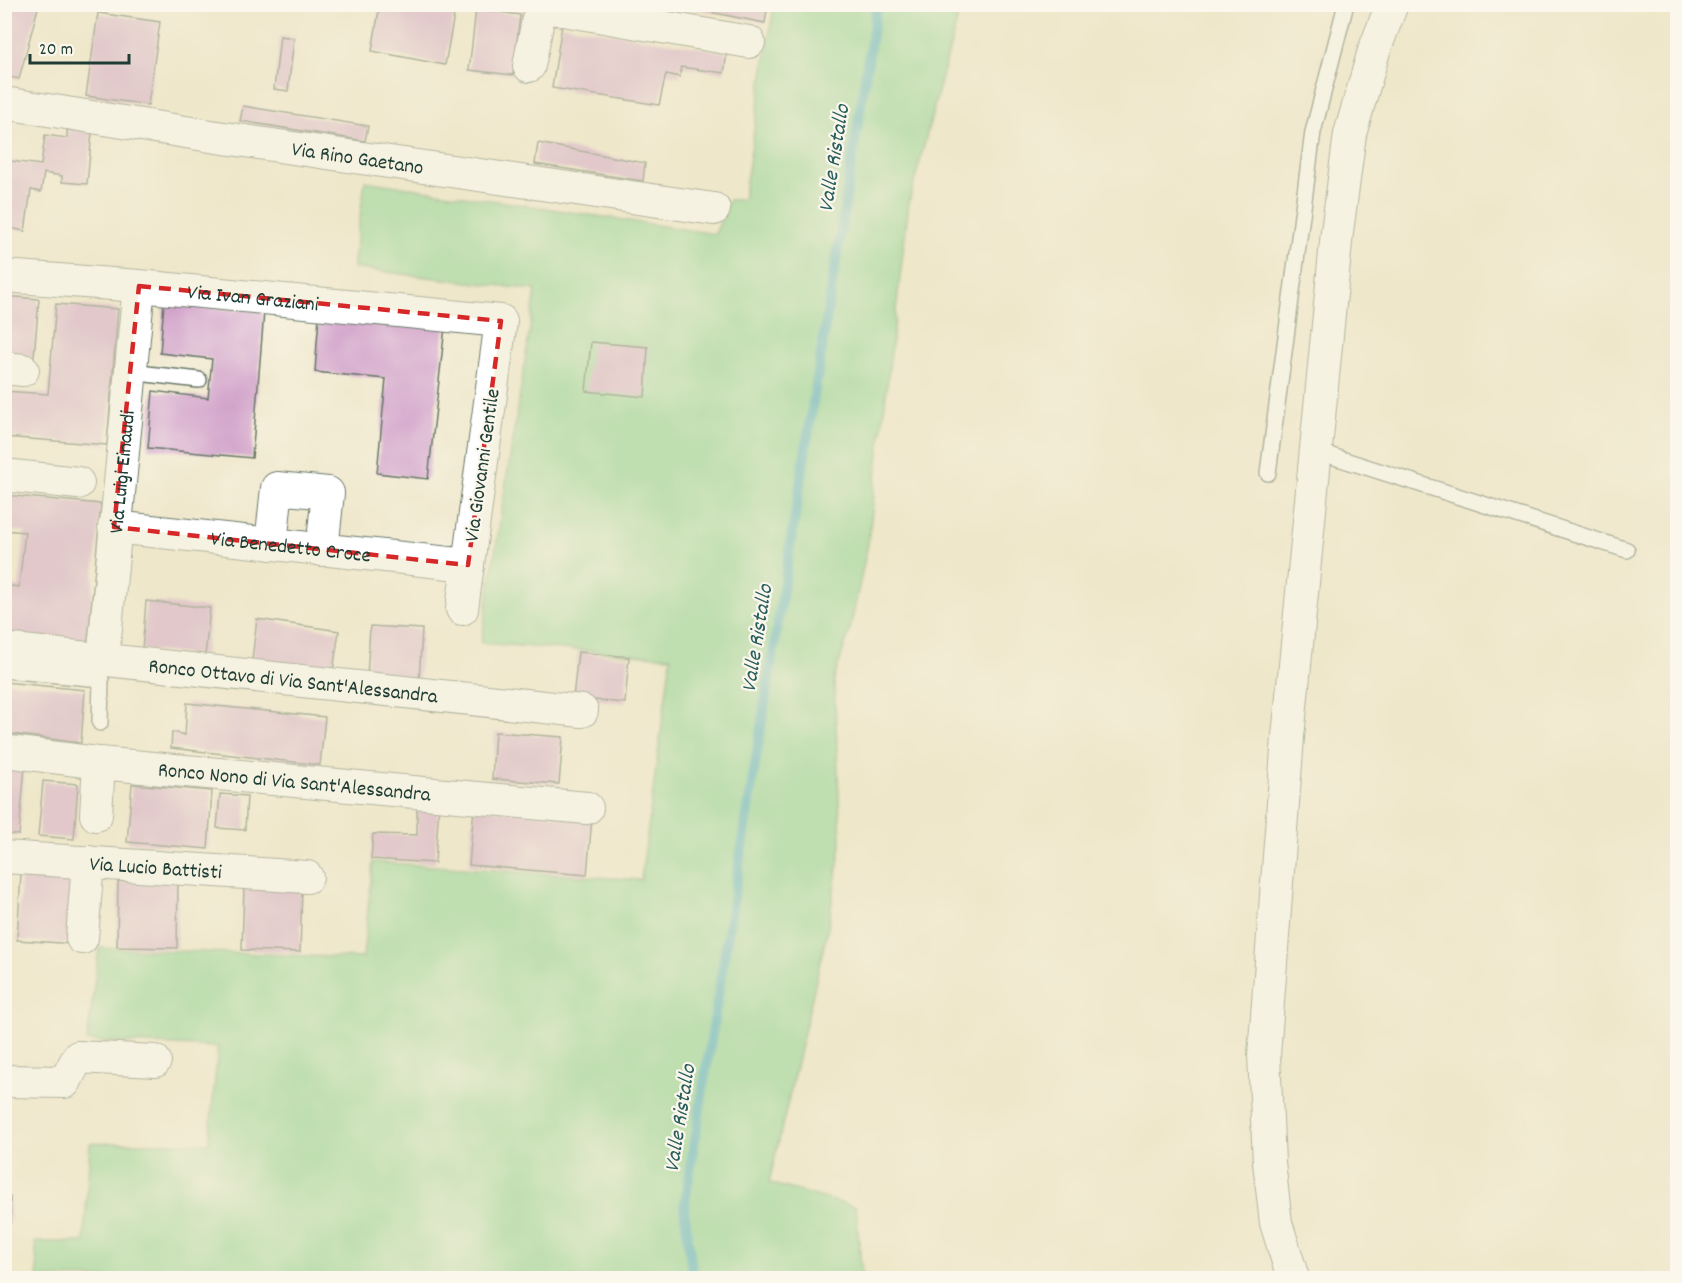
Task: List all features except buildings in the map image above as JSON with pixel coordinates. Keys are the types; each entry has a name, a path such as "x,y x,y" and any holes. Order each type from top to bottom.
{"street":[{"path":"1293,1278 1276,1223 1269,1162 1264,1055 1288,737 1337,232 1350,134 1374,51 1392,4"},
{"path":"529,66 540,5 749,42"},
{"name":"Via Rino Gaetano","path":"4,103 217,137 714,209"},
{"name":"Via Ivan Graziani","path":"4,276 139,286 501,321"},
{"name":"Via Luigi Einaudi","path":"103,659 139,286"},
{"name":"Via Giovanni Gentile","path":"462,609 501,321"},
{"path":"4,475 78,483"},
{"path":"271,544 277,488 328,493 322,550"},
{"name":"Via Benedetto Croce","path":"114,527 468,565"},
{"name":"Ronco Ottavo di Via Sant'Alessandra","path":"4,649 582,711"},
{"name":"Ronco Nono di Via Sant'Alessandra","path":"4,751 99,763 587,808"},
{"path":"96,815 99,763"},
{"name":"Via Lucio Battisti","path":"4,857 307,876"},
{"path":"82,938 88,862"},
{"path":"4,1081 65,1082 78,1057 155,1061"}],"lane":[{"path":"1268,472 1313,132 1346,4"},
{"path":"130,372 199,380"},
{"path":"1316,451 1627,550"},
{"path":"4,670 102,679 100,723"}],"highlighted area":[{"path":"139,286 501,321 468,565 114,527"}],"green space":[{"path":"774,5 961,5 909,202 868,544 850,629 834,679 841,844 828,928 769,1183 856,1207 862,1278 38,1278 35,1242 84,1242 90,1143 209,1143 218,1047 87,1041 99,948 363,958 373,862 641,880 671,657 481,643 536,290 353,268 365,181 715,234 729,200 743,200"}],"waterway":[{"name":"Valle Ristallo","path":"693,1278 684,1208 877,4"}]}
